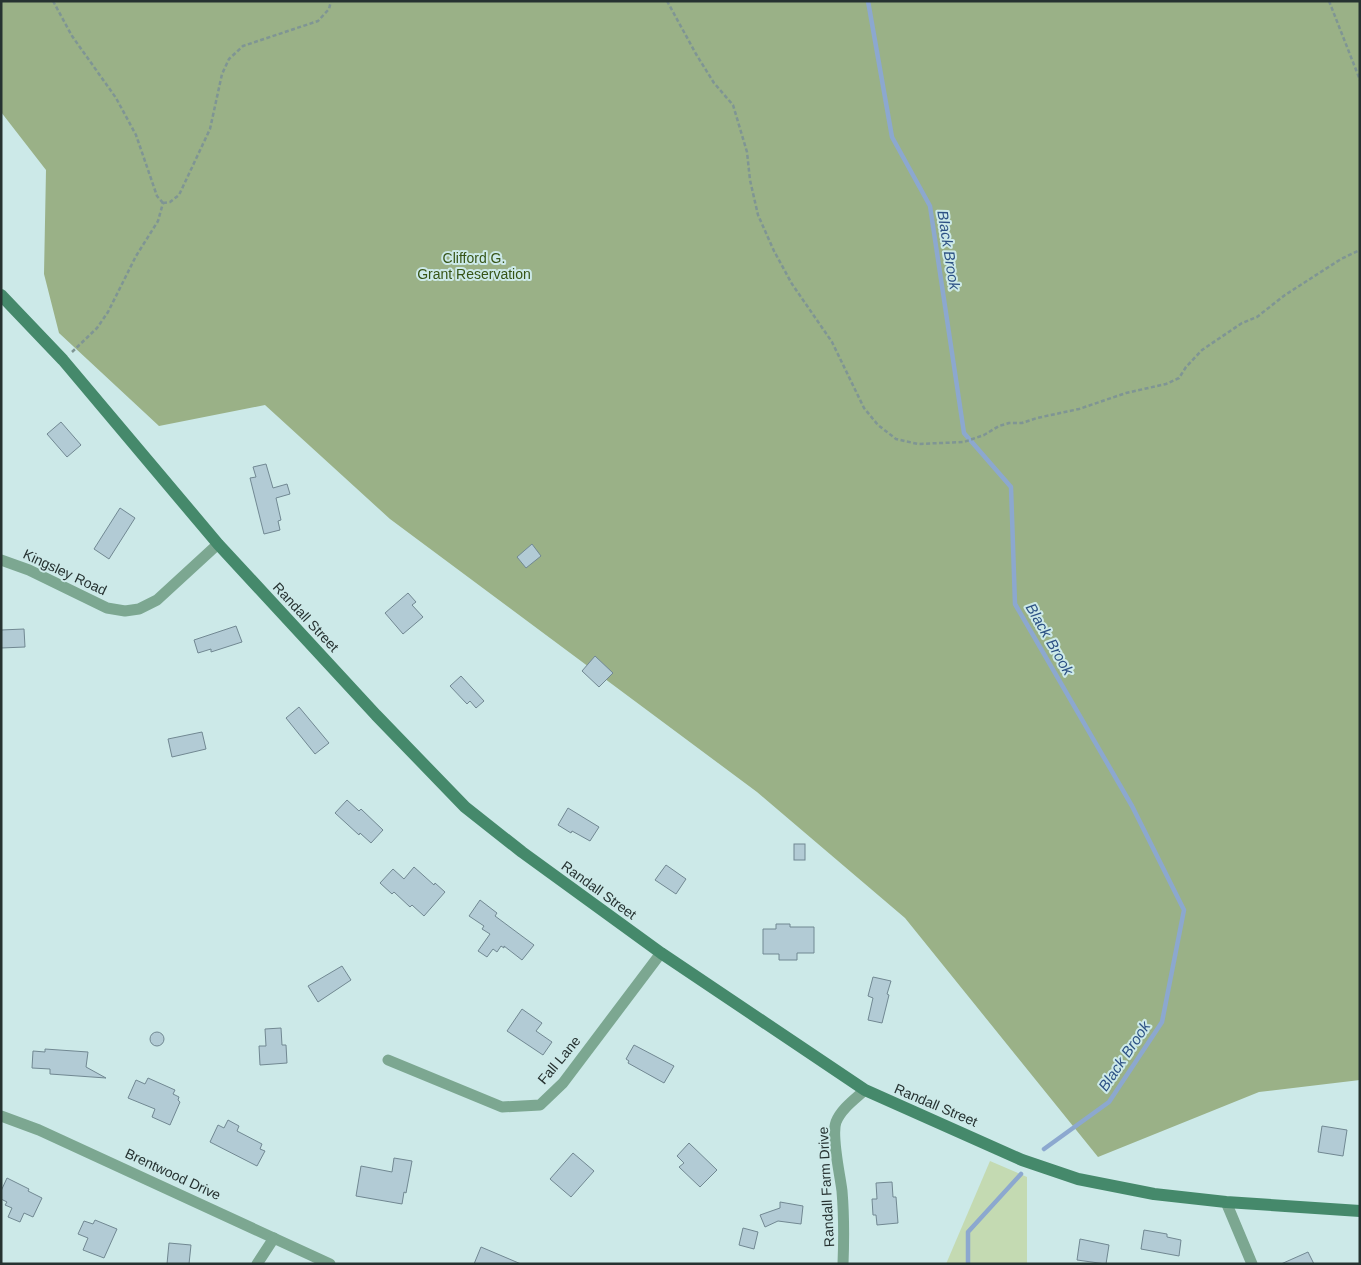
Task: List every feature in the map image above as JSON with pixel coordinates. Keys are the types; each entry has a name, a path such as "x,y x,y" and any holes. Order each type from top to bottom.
{"street":[{"name":"Randall Street","path":"1,295 63,360 218,544 376,715 465,807 522,852 660,953 865,1090 1022,1160 1078,1179 1154,1194 1226,1202 1360,1211"},
{"name":"Kingsley Road","path":"1,560 28,570 117,611 140,609 157,600 218,544"},
{"name":"Fall Lane","path":"388,1060 502,1107 540,1105 563,1083 660,953"},
{"name":"Randall Farm Drive","path":"843,1264 842,1189 836,1150 836,1122 845,1108 865,1090"},
{"name":"Brentwood Drive","path":"1,1116 48,1134 330,1264"},
{"path":"1226,1202 1252,1264"},
{"path":"257,1264 274,1238"}],"path":[{"path":"53,1 72,36 120,106 136,135 157,196 163,203"},
{"path":"163,203 170,202 178,195 210,129 222,74 229,60 243,46 318,21 329,8 331,1"},
{"path":"667,1 714,83 733,105 747,152 750,180 757,210 771,246 786,273 834,347 860,401 873,420 887,434 902,441 918,444 964,442 999,426 1022,423 1079,409 1126,393 1166,384 1179,378 1186,367 1202,350 1242,323 1257,317 1332,265 1360,250"},
{"path":"1329,1 1360,80"},
{"path":"63,360 97,328 108,312 136,256 158,221 163,203"}],"green space":[{"name":"Clifford G. Grant Reservation","path":"1,1 1360,1 1360,1080 1259,1092 1098,1157 905,918 757,792 390,519 265,405 159,426 59,333 44,274 46,170 1,112"},
{"path":"990,1161 1027,1177 1027,1264 946,1264"}],"building":[{"path":"61,422 81,445 67,457 47,434"},
{"path":"266,464 273,488 287,484 290,494 276,498 281,520 278,521 280,530 264,534 250,478 256,477 253,467"},
{"path":"120,508 135,518 109,559 94,549"},
{"path":"532,544 541,556 526,568 517,557"},
{"path":"408,593 416,602 412,605 423,617 403,634 385,613"},
{"path":"236,626 242,642 211,652 211,649 198,653 194,640"},
{"path":"24,629 25,647 1,648 1,630"},
{"path":"595,656 613,673 599,687 582,671"},
{"path":"461,676 484,701 476,708 470,701 467,704 450,686"},
{"path":"299,707 329,743 315,754 286,718"},
{"path":"202,732 206,749 172,757 168,739"},
{"path":"347,800 359,811 361,809 383,830 371,843 360,833 359,835 335,813"},
{"path":"568,808 599,827 590,841 558,825"},
{"path":"794,844 805,844 805,860 794,860"},
{"path":"666,865 686,879 676,894 655,880"},
{"path":"414,867 445,892 424,916 412,905 410,907 394,892 392,894 380,883 393,869 404,879"},
{"path":"480,900 497,913 495,916 534,945 522,960 504,946 504,948 501,946 497,952 493,949 487,957 478,951 490,934 482,929 484,926 469,916"},
{"path":"776,924 790,924 790,927 814,927 814,953 797,953 797,960 779,960 779,954 763,954 763,929 776,929"},
{"path":"342,966 351,980 318,1002 308,986"},
{"path":"873,977 891,981 882,1023 868,1020 873,998 868,996"},
{"path":"522,1009 542,1023 536,1031 552,1042 543,1055 507,1031"},
{"path":"281,1028 282,1045 286,1045 287,1063 260,1065 259,1046 266,1046 265,1029"},
{"path":"154,1032 160,1032 164,1039 160,1046 154,1046 150,1042 150,1036"},
{"path":"634,1045 674,1066 664,1083 628,1063 629,1061 626,1059"},
{"path":"45,1049 88,1052 86,1067 106,1078 50,1074 50,1069 32,1068 33,1051 45,1052"},
{"path":"148,1078 175,1090 173,1094 179,1097 178,1100 180,1102 170,1125 152,1117 155,1109 128,1098 136,1080 145,1084"},
{"path":"228,1120 239,1126 237,1131 262,1144 260,1149 265,1151 257,1166 210,1142 218,1125 224,1128"},
{"path":"1322,1126 1347,1130 1343,1156 1318,1152"},
{"path":"689,1143 717,1170 700,1187 679,1167 684,1163 677,1156"},
{"path":"573,1153 594,1171 571,1197 550,1179"},
{"path":"394,1158 412,1161 402,1204 356,1196 361,1166 392,1172"},
{"path":"7,1178 42,1198 33,1217 24,1213 20,1222 8,1217 12,1208 5,1205 7,1202 1,1199 1,1191"},
{"path":"892,1182 893,1197 896,1197 898,1223 877,1225 876,1215 873,1215 872,1199 877,1199 876,1183"},
{"path":"780,1202 803,1206 801,1224 778,1221 765,1227 760,1215 780,1208"},
{"path":"95,1220 117,1229 104,1258 83,1250 88,1238 78,1234 84,1221 93,1224"},
{"path":"743,1228 758,1232 754,1249 739,1245"},
{"path":"1144,1230 1167,1234 1167,1237 1181,1240 1179,1256 1141,1249"},
{"path":"1080,1239 1109,1245 1106,1264 1077,1260"},
{"path":"169,1243 191,1245 189,1264 167,1264"},
{"path":"481,1247 521,1264 474,1264"},
{"path":"1308,1252 1314,1264 1281,1264"}],"waterway":[{"name":"Black Brook","path":"868,1 892,137 930,206 964,433 1011,487 1015,604 1132,806 1184,910 1162,1022 1109,1102 1044,1149"},
{"name":"Black Brook","path":"968,1264 968,1232 1021,1174"}]}
